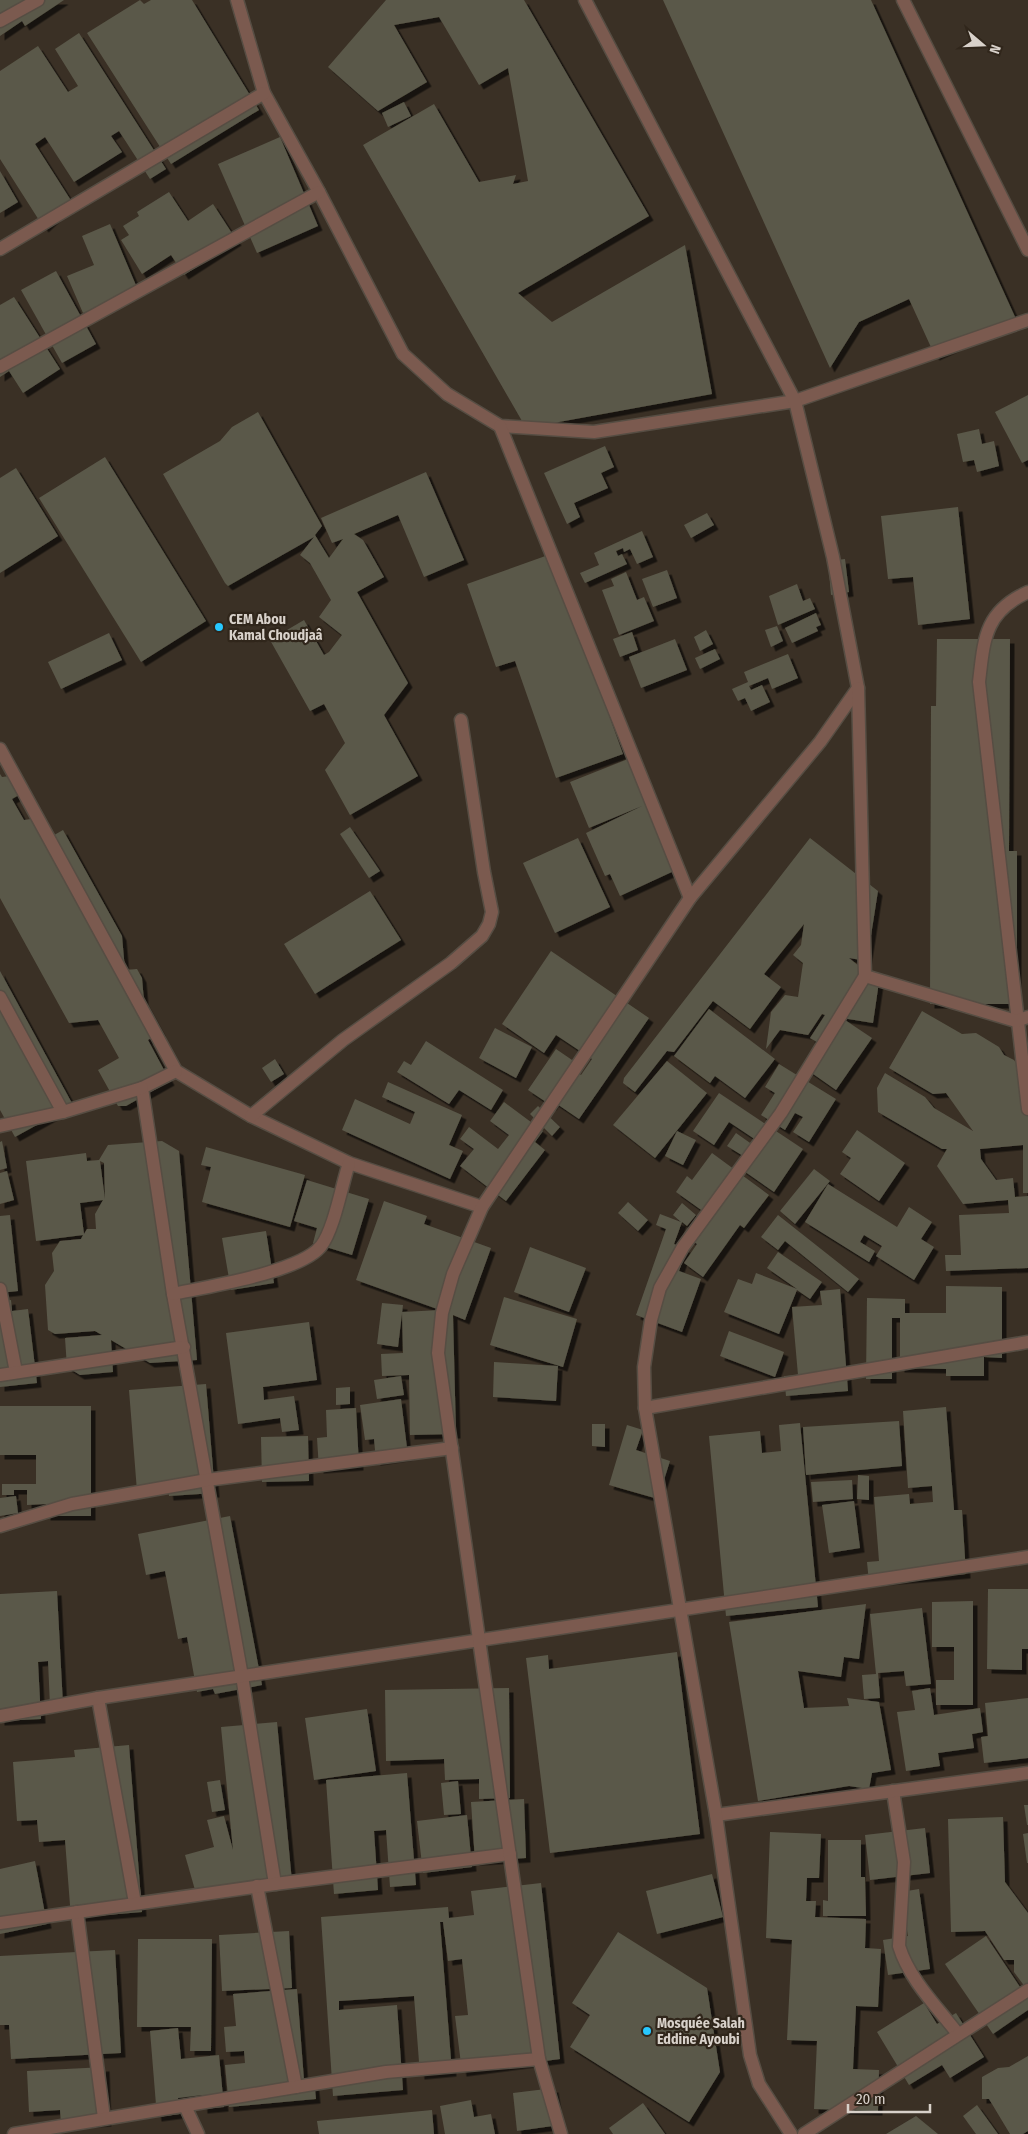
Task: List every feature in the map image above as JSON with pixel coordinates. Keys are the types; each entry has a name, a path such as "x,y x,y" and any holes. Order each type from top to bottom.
{"street":[{"path":"0,21 38,0"},
{"path":"236,0 264,93 319,192 403,354 447,394 500,426 594,432 795,401 1028,320"},
{"path":"585,0 795,401 833,557 858,688 865,976 781,1113 683,1247 660,1288 651,1320 644,1366 646,1408 716,1814 750,2055 759,2084 790,2134"},
{"path":"903,0 1028,250"},
{"path":"0,249 264,93"},
{"path":"0,367 319,192"},
{"path":"500,426 690,898"},
{"path":"1028,592 1017,597 994,617 984,636 979,682 1022,1019 1028,1109"},
{"path":"561,2134 540,2059 477,1639 438,1353 442,1313 454,1274 482,1207 690,898 820,742 858,688"},
{"path":"251,1116 343,1040 451,963 482,936 490,924 492,912 461,720"},
{"path":"0,748 176,1071 251,1116 349,1163 482,1207"},
{"path":"865,976 1022,1019"},
{"path":"0,997 63,1112"},
{"path":"0,1126 63,1112 142,1088 176,1071"},
{"path":"142,1088 173,1294 242,1676 275,1884"},
{"path":"173,1294 240,1280 287,1266 312,1256 322,1245 329,1230 349,1163"},
{"path":"0,1289 16,1372"},
{"path":"646,1408 1028,1342"},
{"path":"0,1375 184,1347"},
{"path":"0,1526 72,1504 207,1480 452,1448"},
{"path":"0,1716 98,1698 477,1639 1028,1557"},
{"path":"98,1698 135,1903"},
{"path":"716,1814 1028,1773"},
{"path":"893,1791 904,1862 899,1946 917,1981 958,2034"},
{"path":"0,1923 257,1886 510,1854"},
{"path":"257,1886 296,2087"},
{"path":"77,1912 104,2118"},
{"path":"804,2134 1028,1990"},
{"path":"14,2134 386,2072 540,2059"},
{"path":"185,2106 198,2134"}],"building":[{"path":"0,0 64,0 25,26 22,21 0,36"},
{"path":"140,0 144,4 151,0 192,0 259,110 171,164 87,33"},
{"path":"386,0 524,0 649,216 518,293 552,322 685,245 712,394 526,428 363,145 434,104 479,182 516,175 513,184 528,181 508,68 479,85 439,17 394,25 427,82 378,111 328,67"},
{"path":"663,0 871,0 1016,319 935,356 909,299 859,322 830,368"},
{"path":"79,33 166,169 150,179 119,131 111,136 122,152 74,182 45,137 35,144 72,202 44,228 0,159 0,71 38,46 68,92 78,86 55,49"},
{"path":"404,102 411,116 388,127 382,113"},
{"path":"280,137 318,226 257,253 218,164"},
{"path":"0,171 18,202 0,213"},
{"path":"169,192 188,221 213,204 237,241 184,275 171,255 142,274 121,240 129,235 123,226 139,216 137,212"},
{"path":"110,224 138,290 83,313 67,276 94,265 82,236"},
{"path":"56,271 96,344 62,363 21,290"},
{"path":"14,297 60,369 23,393 9,371 0,377 0,305"},
{"path":"1028,395 1028,460 1022,463 995,412"},
{"path":"258,412 322,526 315,535 329,558 343,539 332,543 321,518 426,472 464,560 424,577 398,515 354,534 363,540 384,577 357,592 408,683 384,715 418,776 350,815 325,770 345,743 324,704 310,711 270,640 304,620 324,655 329,652 342,635 319,617 331,600 310,563 300,555 314,537 228,586 163,474 220,441 232,427"},
{"path":"979,429 982,444 994,441 999,466 977,472 974,460 963,462 957,434"},
{"path":"605,446 614,467 601,473 608,488 574,503 580,517 567,524 544,473"},
{"path":"105,457 206,621 141,662 39,498"},
{"path":"16,468 58,536 0,573 0,478"},
{"path":"958,507 970,619 918,625 913,577 888,579 881,516"},
{"path":"707,513 714,525 691,538 684,525"},
{"path":"642,531 653,557 637,564 630,549 624,552 623,548 616,551 618,556 622,554 627,564 585,583 580,573 599,565 594,553"},
{"path":"551,554 623,754 556,778 515,661 496,667 467,584"},
{"path":"845,559 849,592 831,595 828,561"},
{"path":"667,570 677,598 653,607 642,579"},
{"path":"626,572 637,600 644,597 654,621 619,635 602,590 614,586 611,579"},
{"path":"797,584 803,601 810,598 815,609 778,625 769,596"},
{"path":"816,613 821,625 816,627 818,631 792,643 785,628"},
{"path":"777,626 783,641 771,647 765,630"},
{"path":"706,630 713,644 700,651 694,637"},
{"path":"632,632 638,650 620,657 613,639"},
{"path":"109,633 122,660 61,689 48,662"},
{"path":"675,639 687,670 641,688 629,657"},
{"path":"937,639 1010,639 1009,851 1017,851 1017,1004 930,1004 931,706 936,706"},
{"path":"715,649 720,659 700,669 695,658"},
{"path":"788,654 798,678 772,689 768,678 749,686 751,690 762,685 770,702 751,711 745,698 738,701 732,689 748,682 744,672"},
{"path":"628,759 657,823 653,824 674,871 620,896 610,874 605,876 586,833 642,806 589,828 570,782"},
{"path":"0,774 2,777 18,775 26,791 12,799 24,820 38,818 49,838 63,830 122,936 125,970 137,969 142,978 144,1001 161,1032 148,1040 170,1081 126,1106 118,1106 98,1070 119,1058 98,1020 69,1023 0,898"},
{"path":"350,827 380,871 369,878 340,834"},
{"path":"578,838 610,907 555,933 523,863"},
{"path":"810,838 878,891 867,961 849,958 879,982 873,1023 842,1018 872,1038 836,1090 806,1069 822,1045 810,1038 825,1015 822,1014 808,1035 780,1030 766,1049 771,1012 785,995 798,997 803,963 793,955 801,945 804,924 764,974 781,987 750,1029 713,1001 674,1052 667,1051 635,1092 623,1083 624,1078"},
{"path":"370,891 401,940 315,994 284,944"},
{"path":"551,951 649,1018 579,1119 554,1102 552,1106 528,1090 556,1049 575,1062 571,1068 581,1075 592,1059 556,1035 544,1053 502,1024"},
{"path":"0,971 73,1105 15,1137 0,1110"},
{"path":"709,1009 775,1059 745,1098 715,1076 710,1083 674,1056"},
{"path":"922,1011 962,1034 976,1033 999,1047 1004,1055 1014,1060 1028,1080 1028,1193 1023,1193 1023,1145 980,1149 981,1159 996,1180 1013,1178 1015,1197 1028,1196 1028,1268 946,1271 945,1255 961,1255 959,1215 1009,1213 1008,1200 963,1204 937,1166 947,1149 942,1149 878,1112 877,1088 885,1073 925,1097 934,1108 973,1131 946,1093 933,1094 889,1068"},
{"path":"495,1028 532,1047 516,1078 479,1058"},
{"path":"426,1041 503,1090 491,1110 459,1090 449,1104 397,1072 404,1061 411,1065"},
{"path":"275,1059 284,1074 271,1082 262,1068"},
{"path":"667,1061 707,1093 655,1158 613,1125"},
{"path":"779,1064 836,1099 809,1142 793,1132 803,1117 795,1113 785,1130 761,1115 775,1093 765,1087"},
{"path":"388,1082 462,1115 449,1145 463,1151 450,1179 342,1130 355,1099 410,1124 415,1112 382,1097"},
{"path":"719,1093 803,1149 774,1192 741,1169 748,1159 727,1146 736,1133 753,1145 756,1140 729,1122 714,1145 693,1131"},
{"path":"504,1102 543,1131 535,1142 545,1150 506,1201 460,1166 474,1149 460,1139 469,1127 498,1149 509,1135 490,1121"},
{"path":"538,1106 560,1127 552,1136 530,1114"},
{"path":"857,1130 905,1163 879,1201 840,1174 851,1158 842,1152"},
{"path":"677,1131 696,1140 683,1165 665,1156"},
{"path":"2,1141 7,1168 0,1170 0,1142"},
{"path":"162,1141 179,1151 197,1360 150,1363 111,1340 113,1372 80,1375 67,1367 65,1338 102,1335 95,1331 55,1334 48,1330 45,1285 54,1271 52,1253 60,1241 81,1239 83,1235 36,1241 26,1161 86,1153 87,1161 99,1160 108,1145","holes":["100,1161 104,1163 105,1199","103,1200 95,1214 96,1229 87,1229 84,1234 80,1203"]},
{"path":"206,1147 305,1175 290,1227 202,1202 211,1167 201,1165"},
{"path":"712,1153 769,1195 744,1228 740,1225 703,1277 684,1263 697,1244 686,1237 704,1212 676,1192 687,1176 692,1180"},
{"path":"814,1169 830,1181 795,1224 780,1211"},
{"path":"7,1171 14,1200 0,1204 0,1173"},
{"path":"307,1180 369,1199 352,1255 313,1243 317,1228 294,1221"},
{"path":"828,1184 897,1227 909,1207 932,1222 921,1239 934,1247 914,1280 876,1256 882,1246 864,1235 860,1242 875,1251 869,1262 805,1222"},
{"path":"384,1201 427,1216 424,1224 491,1248 465,1320 453,1315 456,1434 410,1435 409,1375 382,1376 381,1354 403,1353 402,1312 440,1310 356,1280"},
{"path":"628,1202 648,1220 638,1231 618,1213"},
{"path":"682,1203 696,1215 687,1226 682,1222 674,1244 687,1249 679,1271 701,1279 682,1332 636,1315 666,1229 656,1225 660,1214 681,1222 673,1215"},
{"path":"10,1215 18,1291 0,1293 0,1216"},
{"path":"778,1215 859,1279 848,1292 785,1241 778,1250 761,1237"},
{"path":"266,1231 274,1283 231,1290 222,1238"},
{"path":"530,1247 586,1268 569,1312 514,1292"},
{"path":"778,1252 822,1282 810,1299 797,1290 779,1334 724,1312 738,1279 752,1284 756,1273 797,1289 767,1268"},
{"path":"946,1286 1002,1287 1002,1358 984,1357 984,1376 946,1376 946,1369 900,1368 900,1318 892,1318 892,1379 866,1379 867,1298 905,1299 905,1313 946,1313"},
{"path":"840,1289 848,1391 786,1396 784,1376 798,1375 792,1307 822,1305 820,1291"},
{"path":"504,1297 577,1319 563,1367 490,1345"},
{"path":"11,1300 12,1311 28,1309 37,1383 0,1387 0,1302"},
{"path":"382,1303 403,1305 398,1347 377,1344"},
{"path":"309,1322 317,1380 263,1387 264,1400 294,1396 299,1430 282,1432 280,1418 238,1424 226,1333"},
{"path":"729,1331 784,1352 775,1377 720,1356"},
{"path":"494,1362 558,1366 556,1401 493,1397"},
{"path":"401,1376 404,1395 377,1399 374,1380"},
{"path":"206,1384 215,1493 169,1496 168,1488 137,1491 129,1390"},
{"path":"350,1387 350,1404 336,1405 336,1388"},
{"path":"401,1399 408,1456 376,1461 374,1439 365,1440 360,1405"},
{"path":"0,1406 91,1406 91,1516 46,1516 46,1504 27,1505 27,1490 14,1490 14,1495 2,1495 2,1484 36,1484 36,1455 0,1455"},
{"path":"946,1407 954,1510 962,1510 966,1574 869,1582 867,1562 879,1561 874,1497 909,1494 910,1504 933,1502 932,1486 908,1488 903,1411"},
{"path":"356,1408 359,1466 319,1469 317,1438 327,1437 326,1410"},
{"path":"899,1421 902,1466 806,1475 803,1427"},
{"path":"800,1423 818,1607 726,1616 709,1436 760,1431 762,1453 781,1451 779,1425"},
{"path":"592,1424 605,1424 605,1447 592,1446"},
{"path":"627,1425 643,1430 636,1450 670,1461 658,1499 609,1485"},
{"path":"308,1436 309,1481 262,1482 261,1437"},
{"path":"858,1475 869,1476 869,1500 857,1499"},
{"path":"852,1480 853,1499 813,1502 811,1482"},
{"path":"16,1496 18,1513 0,1516 0,1498"},
{"path":"854,1501 860,1548 829,1553 822,1505"},
{"path":"230,1516 262,1685 215,1694 213,1689 197,1692 187,1637 178,1639 165,1571 146,1575 138,1534"},
{"path":"988,1589 1028,1589 1028,1649 1022,1649 1022,1670 987,1669"},
{"path":"57,1591 63,1705 50,1706 48,1661 38,1662 41,1719 0,1721 0,1594"},
{"path":"973,1601 973,1705 936,1705 936,1680 954,1680 954,1647 932,1647 932,1602"},
{"path":"866,1604 859,1659 844,1657 841,1677 798,1671 804,1708 849,1706 847,1698 879,1702 891,1770 872,1773 869,1789 849,1786 758,1801 729,1622"},
{"path":"922,1608 931,1684 906,1686 904,1671 878,1673 880,1698 864,1699 862,1675 876,1674 870,1614"},
{"path":"677,1652 700,1834 550,1853 526,1658 548,1655 549,1669"},
{"path":"509,1688 510,1798 479,1799 479,1779 445,1780 444,1759 386,1761 385,1690"},
{"path":"930,1688 934,1715 980,1708 983,1732 972,1734 974,1748 938,1753 940,1766 906,1771 897,1712 915,1710 912,1691"},
{"path":"1028,1698 1028,1758 984,1763 981,1737 988,1736 985,1703"},
{"path":"367,1709 376,1771 314,1780 305,1718"},
{"path":"277,1722 292,1882 197,1897 185,1855 214,1847 207,1820 224,1816 233,1850 221,1727"},
{"path":"129,1745 142,1912 71,1918 65,1840 39,1842 37,1820 17,1821 13,1762 75,1757 74,1750"},
{"path":"407,1773 416,1885 390,1887 386,1830 374,1831 378,1890 334,1894 326,1780"},
{"path":"220,1780 225,1810 212,1812 207,1782"},
{"path":"458,1781 461,1814 444,1815 441,1783"},
{"path":"524,1799 526,1858 475,1861 471,1802"},
{"path":"1024,1805 1028,1805 1028,1825 1027,1825"},
{"path":"467,1815 472,1867 423,1873 417,1821"},
{"path":"1003,1817 1005,1882 1028,1913 1028,1991 1014,1972 1014,1960 1004,1960 985,1931 951,1932 948,1819"},
{"path":"925,1828 930,1873 870,1880 865,1835"},
{"path":"770,1832 821,1834 819,1878 807,1878 806,1901 816,1901 815,1917 866,1919 865,1948 881,1949 878,2007 856,2006 853,2069 879,2070 878,2111 814,2109 817,2041 787,2040 792,1940 766,1938"},
{"path":"1028,1833 1028,1863 1027,1863 1023,1834"},
{"path":"828,1840 861,1840 861,1877 865,1877 866,1916 823,1916 823,1900 828,1901"},
{"path":"35,1861 47,1924 0,1934 0,1869"},
{"path":"712,1874 723,1917 657,1934 646,1891"},
{"path":"541,1883 560,2059 462,2072 455,2016 468,2015 462,1959 448,1961 443,1922 440,1922 452,2072 420,2075 414,1996 339,2001 339,2010 397,2005 403,2090 333,2096 321,1917 448,1907 449,1918 474,1915 471,1891"},
{"path":"919,1889 930,1969 888,1975 883,1940 908,1936 901,1892"},
{"path":"289,1931 292,1988 222,1991 219,1935"},
{"name":"Mosquée Salah Eddine Ayoubi","path":"618,1932 707,1988 720,2072 689,2122 570,2047 590,2015 572,2003"},
{"path":"986,1936 1028,1999 1028,2010 993,2034 945,1964"},
{"path":"138,1939 212,1939 211,2051 190,2051 191,2027 137,2027"},
{"path":"115,1950 121,2053 11,2059 9,2025 0,2025 0,1956"},
{"path":"297,1989 304,2080 314,2079 316,2099 229,2107 225,2065 245,2063 244,2051 226,2052 224,2027 236,2026 233,1994"},
{"path":"924,2003 937,2024 956,2013 984,2057 950,2078 942,2065 909,2085 877,2032"},
{"path":"178,2028 181,2059 219,2055 224,2107 203,2109 202,2095 178,2098 180,2114 157,2117 150,2031"},
{"path":"1028,2056 1028,2131 1023,2134 1010,2134 989,2099 982,2099 982,2077 998,2068 1009,2067"},
{"path":"105,2067 107,2122 61,2124 60,2110 29,2112 27,2071"},
{"path":"554,2088 560,2125 517,2131 513,2093"},
{"path":"471,2100 474,2117 491,2114 495,2134 445,2134 440,2106"},
{"path":"643,2103 665,2134 613,2134 609,2128"},
{"path":"977,2105 998,2134 976,2134 963,2116"},
{"path":"432,2110 434,2134 319,2134 317,2121"},
{"path":"916,2116 938,2134 886,2134"}],"place":[{"name":"CEM Abou Kamal Choudjaâ","path":"219,627"},
{"name":"Mosquée Salah Eddine Ayoubi","path":"647,2031"}]}
